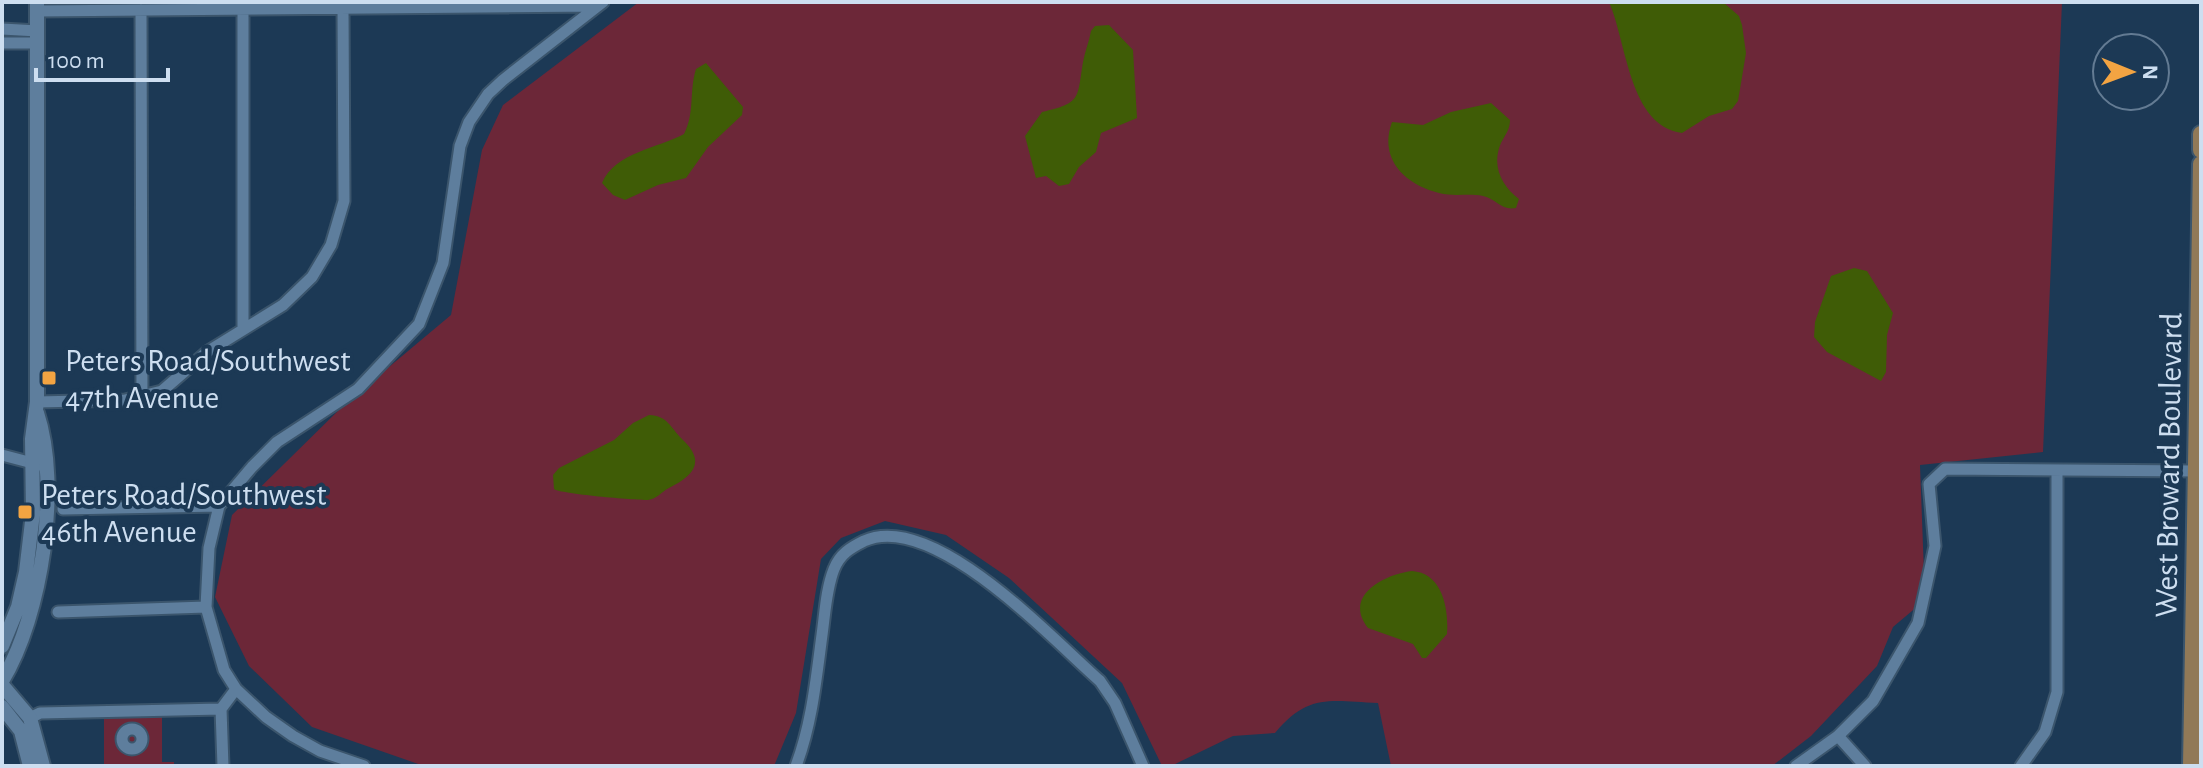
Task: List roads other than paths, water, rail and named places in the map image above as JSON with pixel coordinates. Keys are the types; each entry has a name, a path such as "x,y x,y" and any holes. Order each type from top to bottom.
{"main road":[{"path":"37,6 37,407 45,525 39,583 27,629 2,683 30,718 43,766"},
{"path":"2201,134 2201,150"},
{"name":"West Broward Boulevard","path":"2191,766 2201,164"},
{"path":"2,646 18,607 26,572 39,464"},
{"path":"2,707 21,731 30,766"}],"street":[{"path":"37,6 141,10 601,4"},
{"path":"364,766 320,751 293,736 236,689 224,670 206,607 208,560 219,506 277,442 358,389 419,324 443,263 460,146 469,122 488,94 503,80 601,4"},
{"path":"37,407 142,397 162,391 243,326 283,305 312,277 331,245 344,201 343,8"},
{"path":"243,9 243,326"},
{"path":"141,10 142,397"},
{"path":"2,29 38,37"},
{"path":"2,43 38,37"},
{"path":"2,455 39,464"},
{"path":"1796,766 1838,736 1873,701 1918,623 1935,546 1929,484 1935,475 1945,469 2198,471"},
{"path":"2021,766 2045,732 2057,692 2057,470"},
{"path":"63,509 219,506"},
{"path":"796,766 810,730 826,601 834,569 847,549 873,537 903,537 928,544 961,561 1100,681 1115,703 1143,766"},
{"path":"58,612 206,607"},
{"path":"223,766 221,709 236,689"},
{"path":"30,718 40,713 221,709"},
{"path":"132,711 132,729"},
{"path":"1838,736 1865,766"}],"place":[{"name":"Peters Road/Southwest 47th Avenue","path":"49,378"},
{"name":"Peters Road/Southwest 46th Avenue","path":"25,512"}]}
